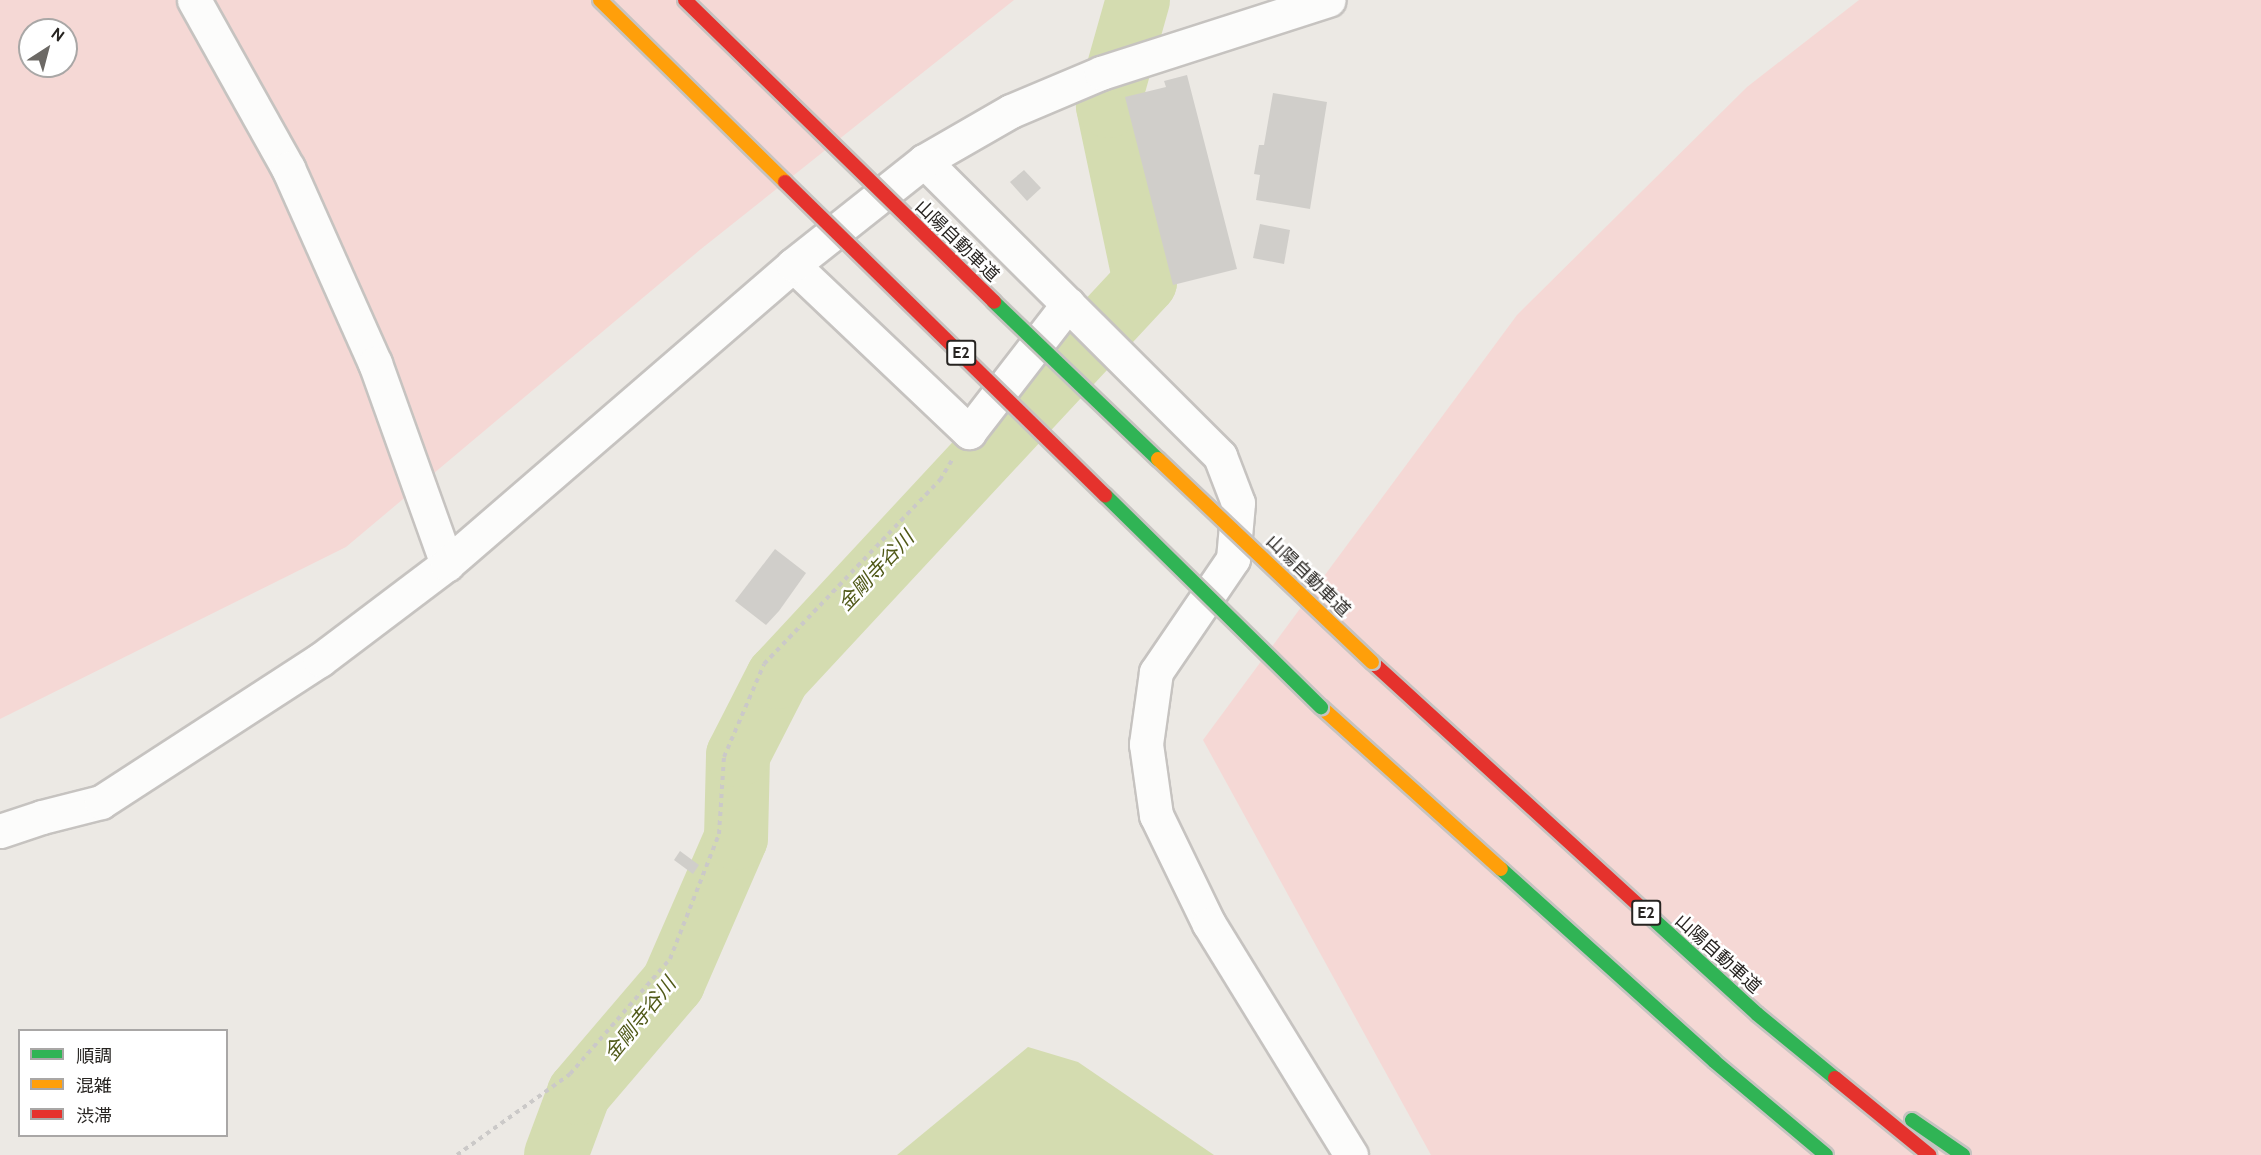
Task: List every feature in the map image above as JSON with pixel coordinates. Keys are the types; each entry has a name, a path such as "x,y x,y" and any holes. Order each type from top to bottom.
{"highway":[{"name":"E2","path":"600,0 1321,707 1714,1061 1826,1155"},
{"name":"山陽自動車道","path":"685,0 994,302 1372,662 1757,1014 1929,1155"},
{"path":"1757,1014 1963,1155"}],"street":[{"path":"194,0 288,168 375,363 447,564"},
{"path":"0,831 42,817 101,802 320,660 447,564 794,265 924,160 1011,111 1101,73 1329,0"},
{"path":"924,160 1220,456 1238,504 1233,559 1156,672 1146,744 1156,815 1209,924 1351,1155"},
{"path":"794,265 969,432 1068,304"}],"path":[{"path":"457,1155 570,1074 670,959 719,834 724,757 764,664 940,480 969,432"}],"shaded area":[{"path":"0,0 1014,0 701,249 346,547 0,719"},
{"path":"1859,0 2261,0 2261,1155 1431,1155 1203,740 1517,315 1747,87"},
{"path":"1028,1047 1078,1062 1214,1155 897,1155"}],"building":[{"path":"1187,75 1237,269 1173,285 1125,97 1166,87 1164,81"},
{"path":"1273,93 1327,102 1310,209 1256,200 1260,175 1254,174 1259,145 1264,145"},
{"path":"1024,170 1041,188 1027,201 1010,182"},
{"path":"1260,224 1290,230 1284,264 1253,258"},
{"path":"775,549 806,573 766,625 735,601"},
{"path":"680,851 699,865 693,874 674,860"}],"waterway":[{"name":"金剛寺谷川","path":"556,1155 579,1093 673,983 736,838 738,755 778,677 1145,282 1108,106 1138,0"}],"traffic: fast":[{"path":"994,302 1158,459"},
{"path":"1105,495 1321,707"},
{"path":"1501,869 1714,1061 1826,1155"},
{"path":"1641,908 1757,1014 1835,1078"},
{"path":"1912,1120 1963,1155"}],"traffic: slow":[{"path":"600,0 785,182"},
{"path":"1158,459 1372,662"},
{"path":"1321,707 1501,869"}],"traffic: jam":[{"path":"685,0 994,302"},
{"path":"785,182 1105,495"},
{"path":"1372,662 1641,908"},
{"path":"1835,1078 1929,1155"}]}
